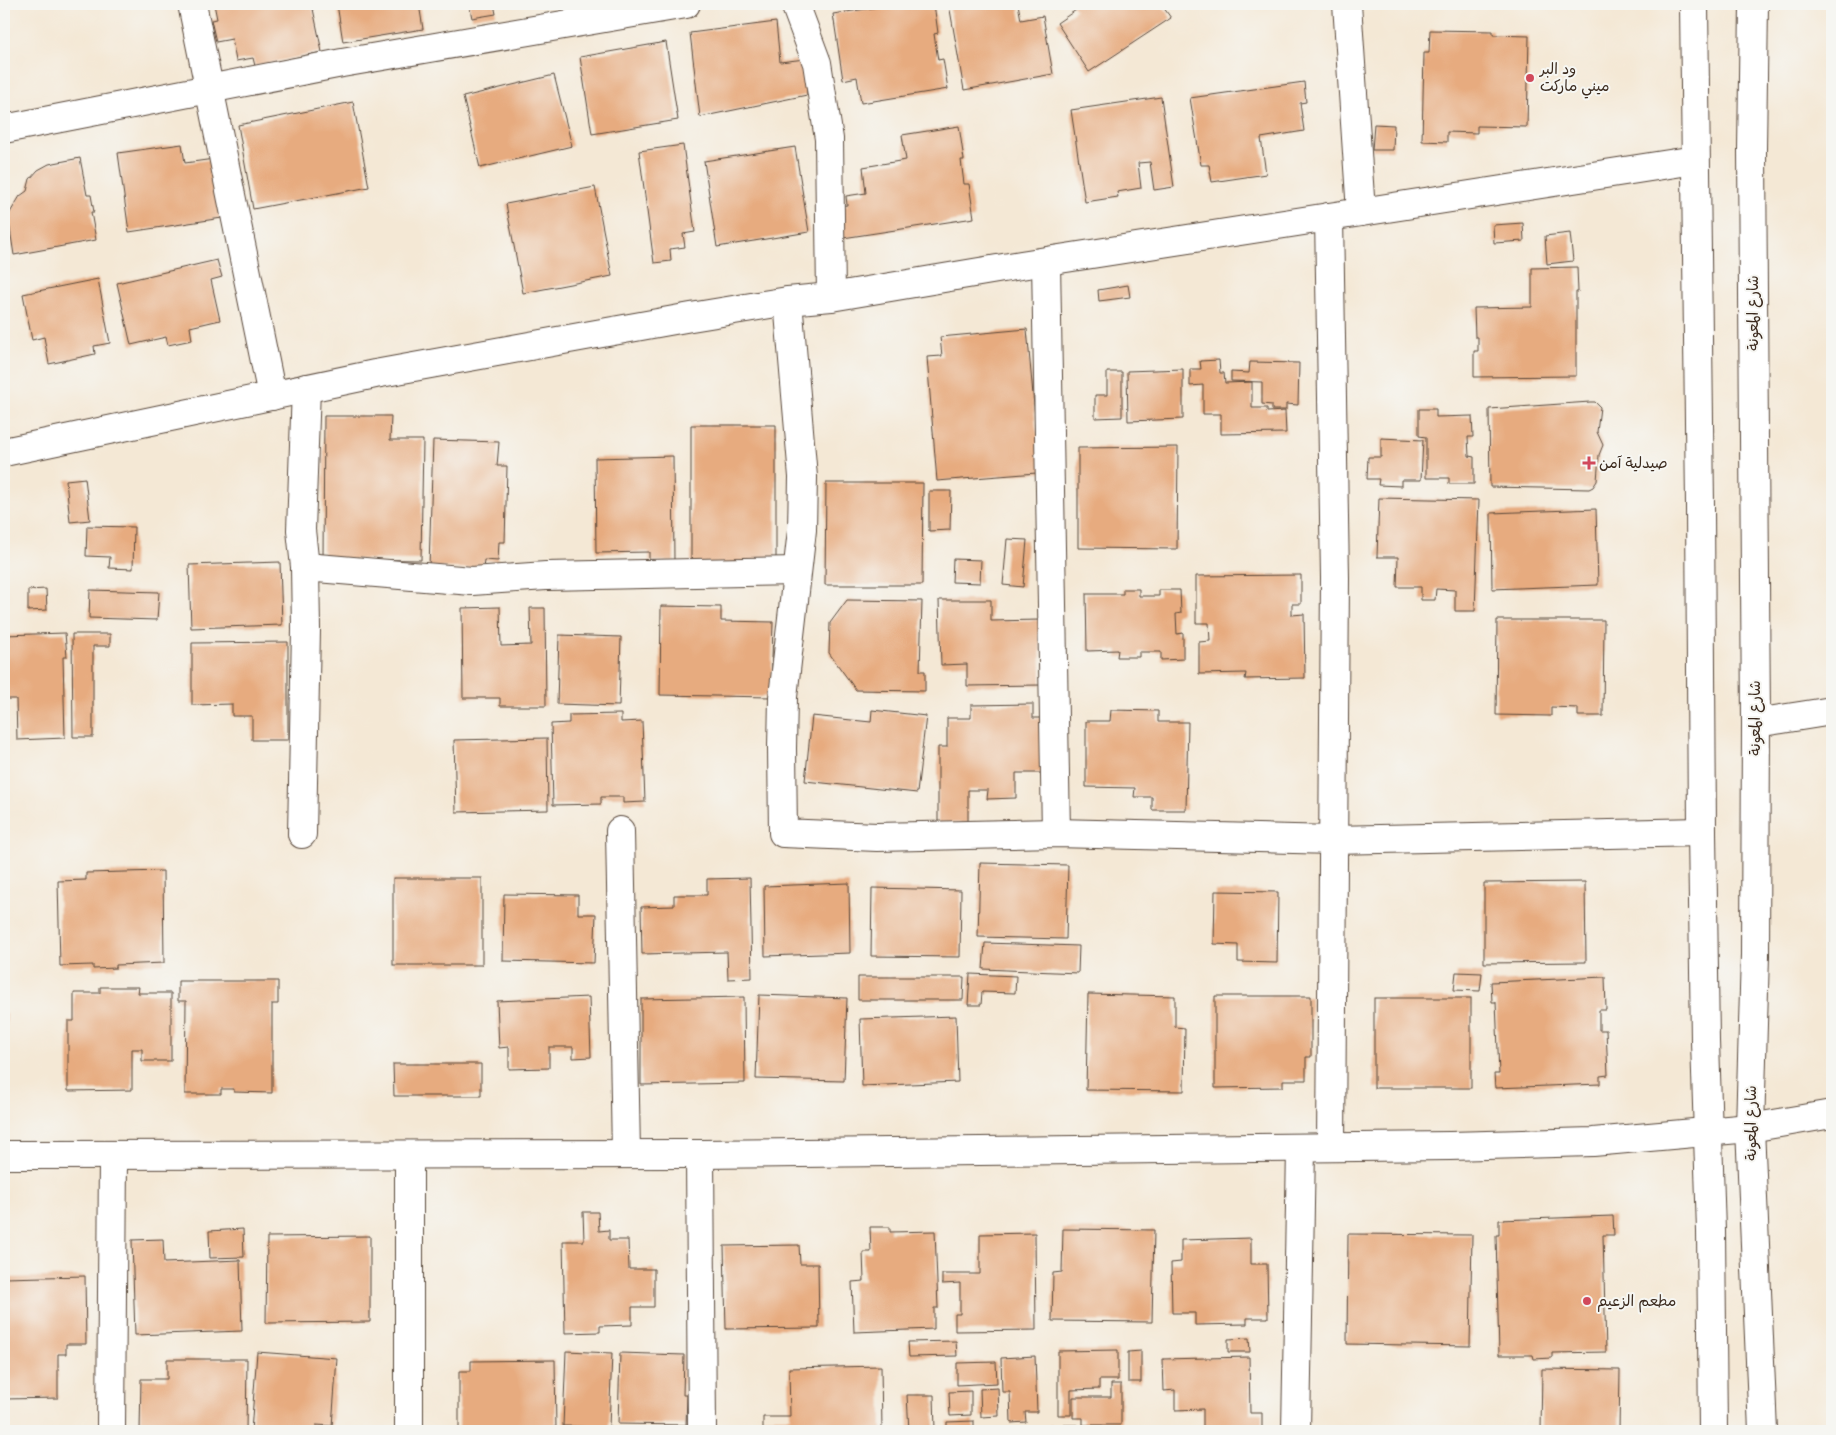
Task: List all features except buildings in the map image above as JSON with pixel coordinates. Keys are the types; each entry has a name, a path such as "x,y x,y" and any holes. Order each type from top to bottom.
{"main road":[{"path":"192,4 272,396"},
{"path":"4,128 342,63 686,4"},
{"path":"796,4 816,63 829,139 831,298"},
{"path":"1347,4 1361,212"},
{"path":"1694,4 1702,832 1713,1431"},
{"name":"شارع المعونة","path":"1754,4 1752,179 1756,723 1755,956 1750,1128 1763,1431"},
{"path":"4,452 385,372 788,301 831,298 1046,262 1695,160"},
{"path":"1329,217 1335,578 1331,1147"},
{"path":"1046,262 1056,833"},
{"path":"788,301 803,477 802,530 783,697 783,833 877,837 1056,833 1333,840 1702,832"},
{"path":"302,834 306,644 305,567 302,530 306,388"},
{"path":"305,567 472,581 546,576 797,571"},
{"path":"1756,723 1832,711"},
{"path":"620,831 626,1153"},
{"path":"4,1155 700,1154 1301,1148 1593,1142 1750,1128 1832,1114"},
{"path":"1296,1431 1301,1148"},
{"path":"700,1154 702,1431"},
{"path":"111,1431 113,1155"},
{"path":"409,1155 409,1431"}],"place":[{"name":"ود البر ميني ماركت","path":"1530,78"},
{"name":"صيدلية آمن","path":"1589,463"},
{"name":"مطعم الزعيم","path":"1587,1301"}]}
